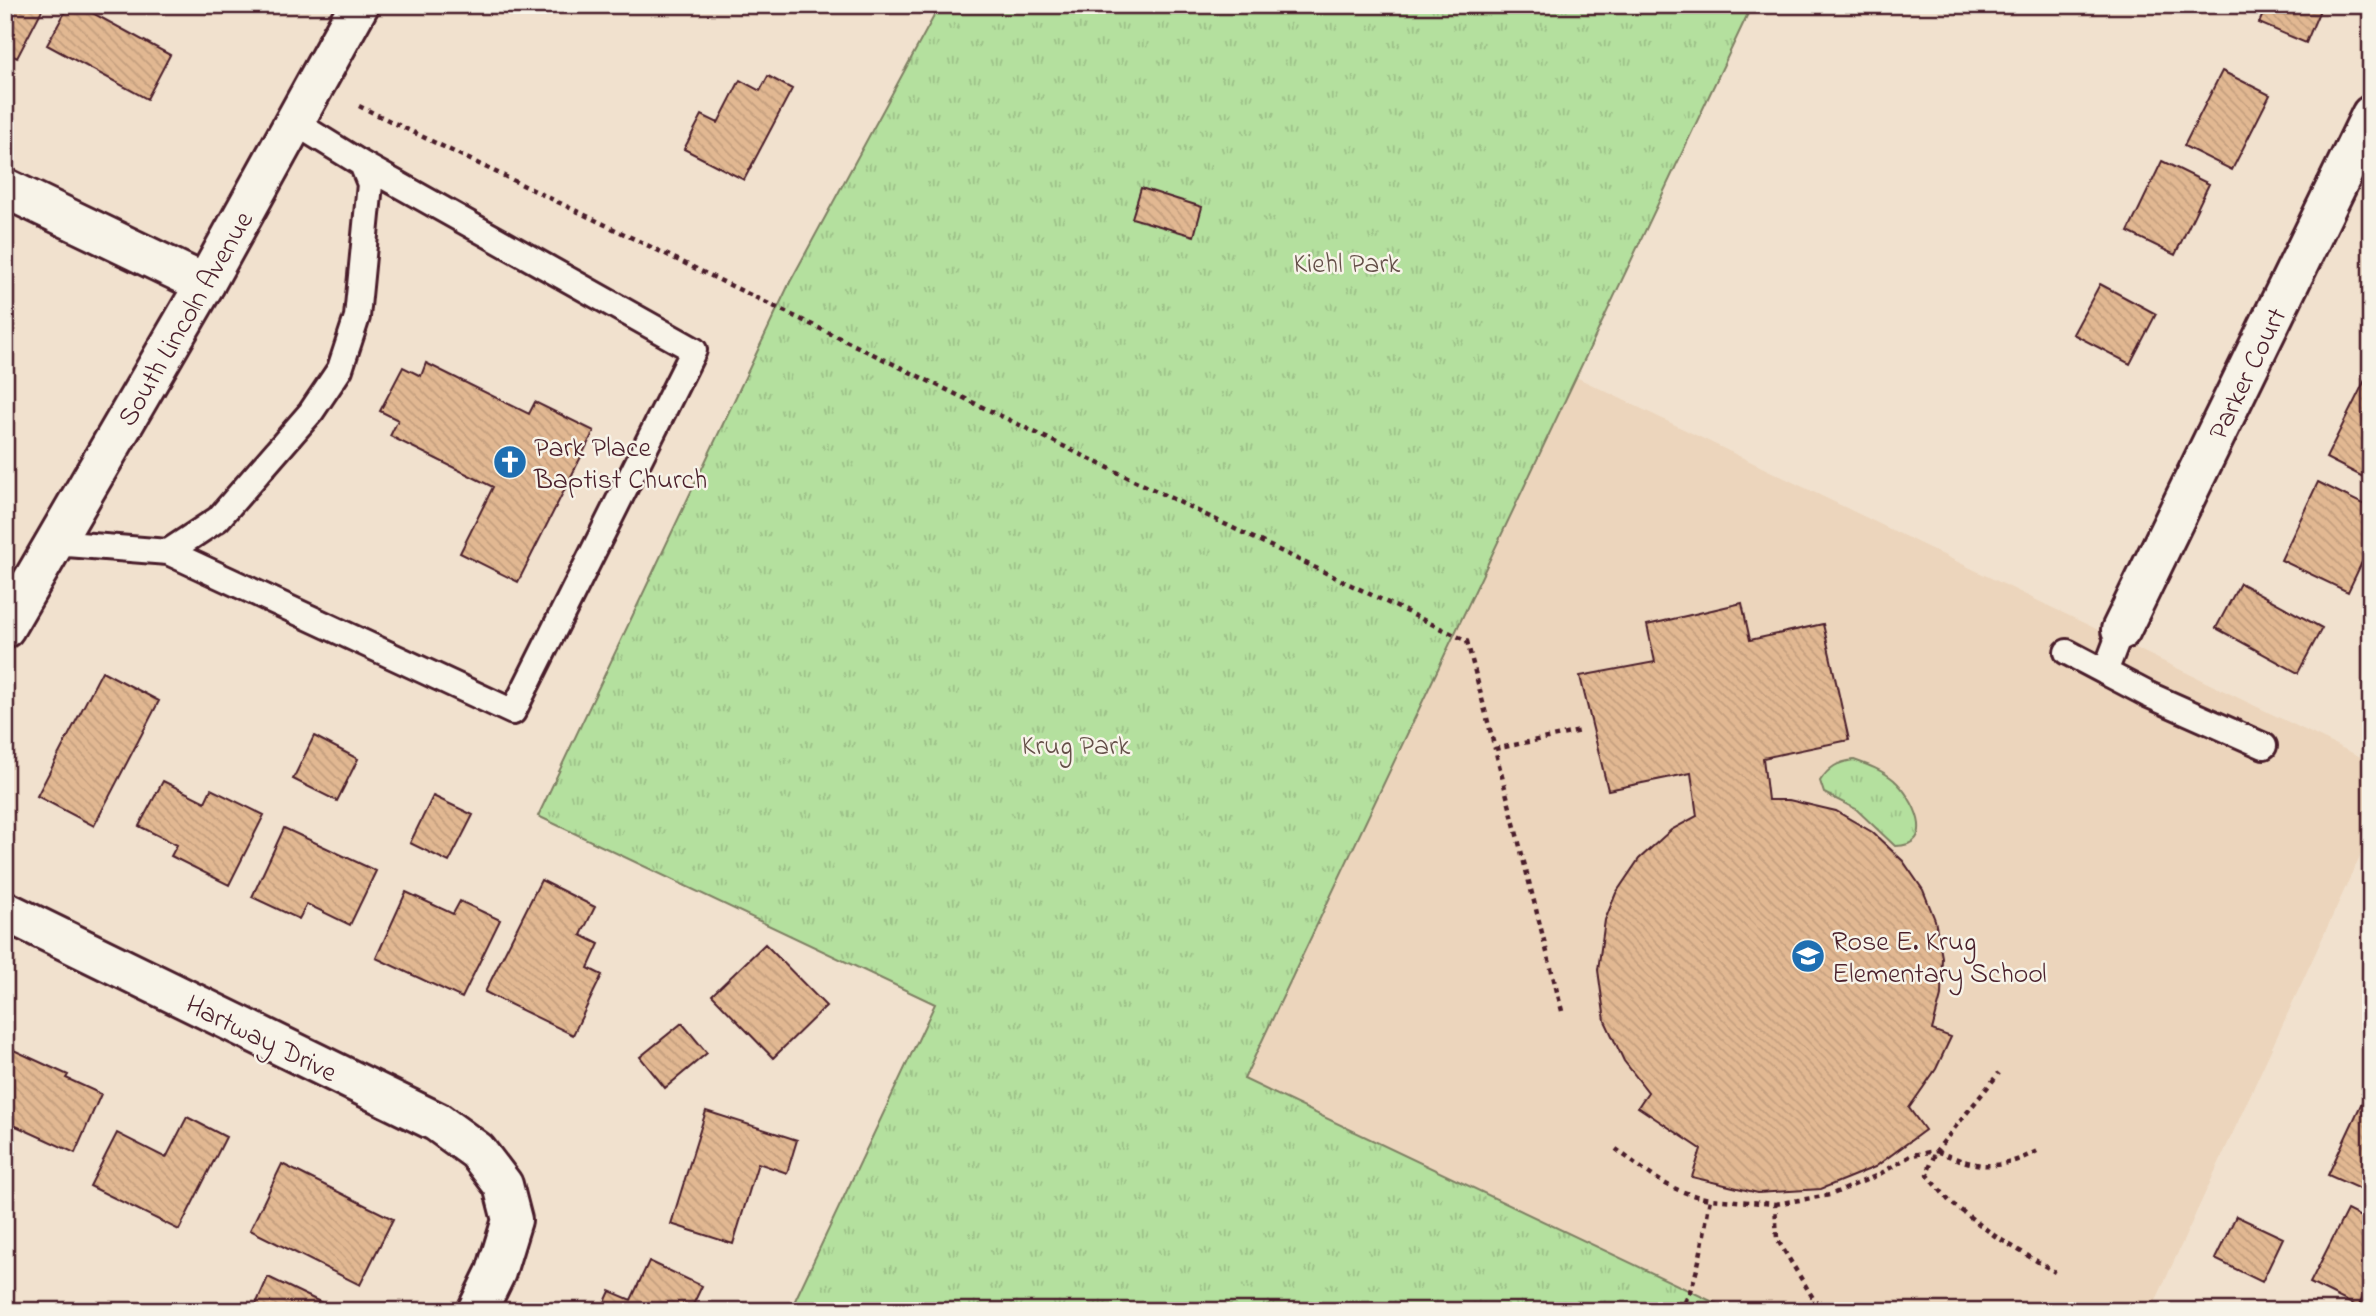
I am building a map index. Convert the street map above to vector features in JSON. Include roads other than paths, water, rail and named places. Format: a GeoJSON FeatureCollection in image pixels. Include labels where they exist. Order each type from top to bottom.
{"type":"FeatureCollection","features":[{"type":"Feature","properties":{"kind":"street","name":"South Lincoln Avenue"},"geometry":{"type":"LineString","coordinates":[[5,628],[205,284],[359,5]]}},
{"type":"Feature","properties":{"kind":"street","name":"Parker Court"},"geometry":{"type":"LineString","coordinates":[[2121,630],[2371,115]]}},
{"type":"Feature","properties":{"kind":"street"},"geometry":{"type":"LineString","coordinates":[[5,188],[205,284]]}},
{"type":"Feature","properties":{"kind":"street","name":"Hartway Drive"},"geometry":{"type":"LineString","coordinates":[[5,911],[437,1122],[477,1151],[503,1185],[512,1220],[496,1272],[477,1311]]}},
{"type":"Feature","properties":{"kind":"lane"},"geometry":{"type":"LineString","coordinates":[[54,543],[168,552],[513,712],[694,349],[362,164],[294,122]]}},
{"type":"Feature","properties":{"kind":"lane"},"geometry":{"type":"LineString","coordinates":[[168,552],[218,519],[311,412],[340,369],[359,305],[370,184],[362,164]]}},
{"type":"Feature","properties":{"kind":"lane"},"geometry":{"type":"LineString","coordinates":[[2105,672],[2121,630]]}},
{"type":"Feature","properties":{"kind":"lane"},"geometry":{"type":"LineString","coordinates":[[2067,652],[2149,695],[2264,746]]}},
{"type":"Feature","properties":{"kind":"place","name":"Park Place Baptist Church"},"geometry":{"type":"Point","coordinates":[510,462]}},
{"type":"Feature","properties":{"kind":"place","name":"Rose E. Krug Elementary School"},"geometry":{"type":"Point","coordinates":[1808,956]}},
{"type":"Feature","properties":{"kind":"park label","name":"Kiehl Park"},"geometry":{"type":"Point","coordinates":[1347,262]}},
{"type":"Feature","properties":{"kind":"park label","name":"Krug Park"},"geometry":{"type":"Point","coordinates":[1076,744]}}]}
